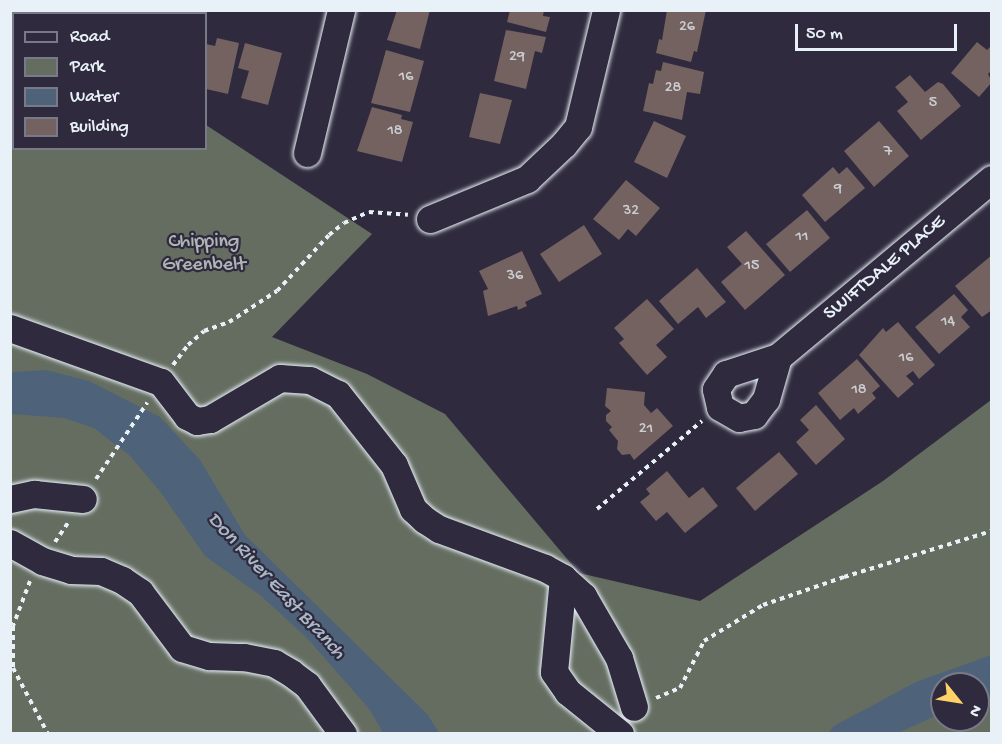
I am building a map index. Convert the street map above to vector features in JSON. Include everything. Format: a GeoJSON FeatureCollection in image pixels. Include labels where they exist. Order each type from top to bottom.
{"type":"FeatureCollection","features":[{"type":"Feature","properties":{"kind":"street"},"geometry":{"type":"LineString","coordinates":[[307,153],[341,10]]}},
{"type":"Feature","properties":{"kind":"street"},"geometry":{"type":"LineString","coordinates":[[430,219],[527,179],[564,144],[578,127],[606,10]]}},
{"type":"Feature","properties":{"kind":"street","name":"SWIFTDALE PLACE"},"geometry":{"type":"LineString","coordinates":[[720,407],[716,389],[726,374],[778,357],[992,179]]}},
{"type":"Feature","properties":{"kind":"street"},"geometry":{"type":"LineString","coordinates":[[10,328],[155,391],[197,421],[210,419],[280,378],[310,380],[338,394],[394,465],[413,508],[425,520],[439,529],[545,568],[563,578],[583,596],[619,658],[634,707]]}},
{"type":"Feature","properties":{"kind":"street"},"geometry":{"type":"LineString","coordinates":[[720,407],[739,418],[754,415],[766,399],[778,357]]}},
{"type":"Feature","properties":{"kind":"street"},"geometry":{"type":"LineString","coordinates":[[10,499],[34,494],[83,499]]}},
{"type":"Feature","properties":{"kind":"street"},"geometry":{"type":"LineString","coordinates":[[10,543],[42,561],[71,570],[101,571],[122,580],[140,592],[182,648],[209,656],[244,657],[274,663],[307,685],[343,734]]}},
{"type":"Feature","properties":{"kind":"street"},"geometry":{"type":"LineString","coordinates":[[563,578],[554,672],[568,692],[620,734]]}},
{"type":"Feature","properties":{"kind":"path"},"geometry":{"type":"LineString","coordinates":[[188,345],[204,331],[229,322],[277,291],[329,235],[344,223],[369,212],[430,219]]}},
{"type":"Feature","properties":{"kind":"path"},"geometry":{"type":"LineString","coordinates":[[115,450],[155,391]]}},
{"type":"Feature","properties":{"kind":"path"},"geometry":{"type":"LineString","coordinates":[[597,509],[720,407]]}},
{"type":"Feature","properties":{"kind":"path"},"geometry":{"type":"LineString","coordinates":[[634,707],[680,688],[704,640],[763,605],[844,576],[992,531]]}},
{"type":"Feature","properties":{"kind":"green space","name":"Chipping Greenbelt"},"geometry":{"type":"Polygon","coordinates":[[[11,76],[12,150],[207,150],[207,126],[372,234],[272,337],[367,374],[445,414],[579,573],[700,601],[883,481],[991,400],[991,733],[11,734],[11,76]]]}},
{"type":"Feature","properties":{"kind":"water","name":"Don River East Branch"},"geometry":{"type":"Polygon","coordinates":[[[46,370],[89,381],[160,417],[200,460],[245,535],[428,715],[439,733],[383,733],[370,710],[307,638],[260,595],[205,556],[159,490],[130,456],[94,428],[64,418],[11,414],[11,372],[46,370]]]}},
{"type":"Feature","properties":{"kind":"water"},"geometry":{"type":"Polygon","coordinates":[[[991,655],[991,695],[990,672],[944,672],[991,655]]]}},
{"type":"Feature","properties":{"kind":"water"},"geometry":{"type":"Polygon","coordinates":[[[930,677],[930,718],[898,733],[828,733],[834,726],[916,682],[930,677]]]}},
{"type":"Feature","properties":{"kind":"building"},"geometry":{"type":"Polygon","coordinates":[[[10,10],[44,10],[44,12],[12,12],[12,58],[10,57],[10,10]]]}},
{"type":"Feature","properties":{"kind":"building"},"geometry":{"type":"Polygon","coordinates":[[[397,10],[430,10],[420,49],[387,40],[397,10]]]}},
{"type":"Feature","properties":{"kind":"building"},"geometry":{"type":"Polygon","coordinates":[[[510,10],[544,10],[543,16],[550,17],[546,32],[507,22],[510,10]]]}},
{"type":"Feature","properties":{"kind":"building"},"geometry":{"type":"Polygon","coordinates":[[[667,10],[706,10],[697,52],[694,51],[691,62],[656,53],[659,39],[662,40],[667,10]]]}},
{"type":"Feature","properties":{"kind":"building"},"geometry":{"type":"Polygon","coordinates":[[[506,30],[546,37],[542,53],[535,51],[526,89],[494,81],[506,30]]]}},
{"type":"Feature","properties":{"kind":"building"},"geometry":{"type":"Polygon","coordinates":[[[217,38],[239,43],[228,94],[207,89],[207,44],[215,46],[217,38]]]}},
{"type":"Feature","properties":{"kind":"building"},"geometry":{"type":"Polygon","coordinates":[[[977,42],[987,50],[992,45],[992,70],[988,74],[992,82],[979,97],[951,73],[977,42]]]}},
{"type":"Feature","properties":{"kind":"building"},"geometry":{"type":"Polygon","coordinates":[[[245,43],[282,53],[268,105],[241,98],[249,71],[238,68],[245,43]]]}},
{"type":"Feature","properties":{"kind":"building"},"geometry":{"type":"Polygon","coordinates":[[[386,50],[424,61],[410,112],[371,103],[386,50]]]}},
{"type":"Feature","properties":{"kind":"building"},"geometry":{"type":"Polygon","coordinates":[[[663,62],[704,72],[700,94],[687,92],[682,120],[643,111],[649,83],[653,84],[656,70],[661,71],[663,62]]]}},
{"type":"Feature","properties":{"kind":"building"},"geometry":{"type":"Polygon","coordinates":[[[910,75],[925,92],[938,82],[943,84],[961,106],[921,140],[897,111],[908,102],[895,87],[910,75]]]}},
{"type":"Feature","properties":{"kind":"building"},"geometry":{"type":"Polygon","coordinates":[[[480,93],[512,100],[500,144],[469,137],[480,93]]]}},
{"type":"Feature","properties":{"kind":"building"},"geometry":{"type":"Polygon","coordinates":[[[372,107],[402,115],[401,119],[413,122],[402,162],[357,151],[372,107]]]}},
{"type":"Feature","properties":{"kind":"building"},"geometry":{"type":"Polygon","coordinates":[[[654,121],[686,136],[667,178],[634,162],[654,121]]]}},
{"type":"Feature","properties":{"kind":"building"},"geometry":{"type":"Polygon","coordinates":[[[879,121],[909,156],[874,187],[844,151],[879,121]]]}},
{"type":"Feature","properties":{"kind":"building"},"geometry":{"type":"Polygon","coordinates":[[[833,167],[839,174],[847,167],[865,188],[825,222],[802,195],[833,167]]]}},
{"type":"Feature","properties":{"kind":"building"},"geometry":{"type":"Polygon","coordinates":[[[626,180],[660,208],[636,236],[628,229],[619,240],[593,219],[626,180]]]}},
{"type":"Feature","properties":{"kind":"building"},"geometry":{"type":"Polygon","coordinates":[[[807,210],[830,238],[790,272],[766,244],[807,210]]]}},
{"type":"Feature","properties":{"kind":"building"},"geometry":{"type":"Polygon","coordinates":[[[584,225],[602,254],[559,282],[540,254],[584,225]]]}},
{"type":"Feature","properties":{"kind":"building"},"geometry":{"type":"Polygon","coordinates":[[[746,231],[785,275],[745,310],[721,282],[742,264],[727,247],[746,231]]]}},
{"type":"Feature","properties":{"kind":"building"},"geometry":{"type":"Polygon","coordinates":[[[522,251],[542,294],[525,302],[527,306],[518,310],[517,306],[488,316],[483,291],[488,289],[479,271],[522,251]]]}},
{"type":"Feature","properties":{"kind":"building"},"geometry":{"type":"Polygon","coordinates":[[[992,255],[992,310],[982,317],[955,286],[992,255]]]}},
{"type":"Feature","properties":{"kind":"building"},"geometry":{"type":"Polygon","coordinates":[[[697,268],[726,302],[706,318],[698,307],[678,324],[659,301],[697,268]]]}},
{"type":"Feature","properties":{"kind":"building"},"geometry":{"type":"Polygon","coordinates":[[[954,294],[968,310],[961,317],[970,327],[939,354],[915,327],[954,294]]]}},
{"type":"Feature","properties":{"kind":"building"},"geometry":{"type":"Polygon","coordinates":[[[647,299],[674,329],[656,345],[667,357],[647,375],[619,343],[624,339],[614,328],[647,299]]]}},
{"type":"Feature","properties":{"kind":"building"},"geometry":{"type":"Polygon","coordinates":[[[898,322],[935,365],[919,379],[913,371],[906,376],[914,384],[898,398],[859,355],[883,328],[886,332],[898,322]]]}},
{"type":"Feature","properties":{"kind":"building"},"geometry":{"type":"Polygon","coordinates":[[[857,359],[880,386],[872,393],[876,398],[858,414],[854,408],[840,420],[818,393],[857,359]]]}},
{"type":"Feature","properties":{"kind":"building"},"geometry":{"type":"Polygon","coordinates":[[[607,388],[645,392],[644,405],[651,413],[657,408],[673,426],[634,460],[630,454],[622,455],[617,449],[618,441],[609,430],[612,427],[606,421],[606,415],[611,411],[605,406],[607,388]]]}},
{"type":"Feature","properties":{"kind":"building"},"geometry":{"type":"Polygon","coordinates":[[[816,405],[845,439],[816,465],[796,442],[809,430],[800,420],[816,405]]]}},
{"type":"Feature","properties":{"kind":"building"},"geometry":{"type":"Polygon","coordinates":[[[779,452],[798,474],[755,511],[736,488],[779,452]]]}},
{"type":"Feature","properties":{"kind":"building"},"geometry":{"type":"Polygon","coordinates":[[[667,471],[689,498],[703,487],[718,506],[685,533],[667,512],[656,521],[640,502],[650,494],[646,489],[667,471]]]}}]}
